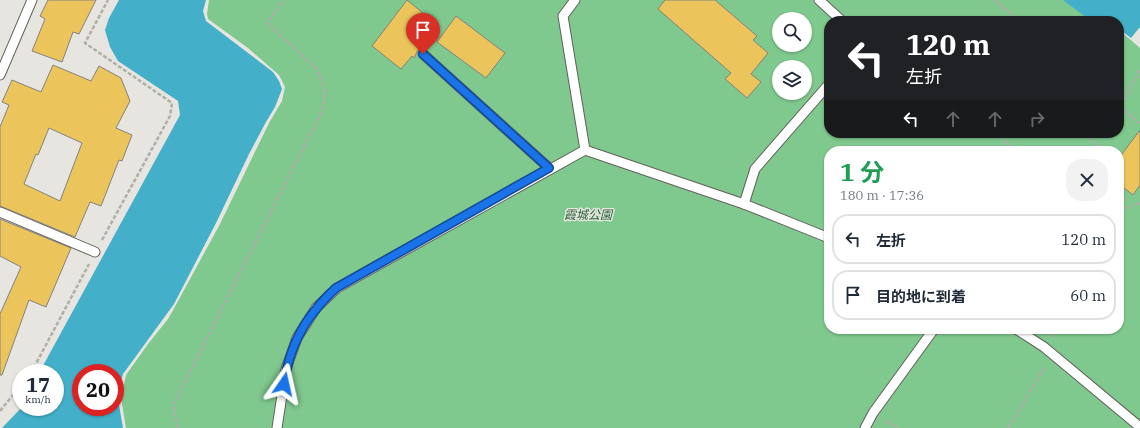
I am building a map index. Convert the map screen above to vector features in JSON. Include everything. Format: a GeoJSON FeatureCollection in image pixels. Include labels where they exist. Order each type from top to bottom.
{"type":"FeatureCollection","features":[{"type":"Feature","properties":{"kind":"lane"},"geometry":{"type":"LineString","coordinates":[[0,75],[32,0]]}},
{"type":"Feature","properties":{"kind":"lane"},"geometry":{"type":"LineString","coordinates":[[576,0],[563,16],[585,150]]}},
{"type":"Feature","properties":{"kind":"lane"},"geometry":{"type":"LineString","coordinates":[[819,0],[837,16]]}},
{"type":"Feature","properties":{"kind":"lane"},"geometry":{"type":"LineString","coordinates":[[423,54],[549,168]]}},
{"type":"Feature","properties":{"kind":"lane"},"geometry":{"type":"LineString","coordinates":[[744,204],[755,169],[824,90]]}},
{"type":"Feature","properties":{"kind":"lane"},"geometry":{"type":"LineString","coordinates":[[277,428],[286,369],[297,338],[316,308],[336,288],[549,168],[585,150],[744,204],[824,236]]}},
{"type":"Feature","properties":{"kind":"lane"},"geometry":{"type":"LineString","coordinates":[[0,212],[95,252]]}},
{"type":"Feature","properties":{"kind":"lane"},"geometry":{"type":"LineString","coordinates":[[864,428],[873,413],[930,334]]}},
{"type":"Feature","properties":{"kind":"lane"},"geometry":{"type":"LineString","coordinates":[[1024,334],[1044,346],[1140,427]]}},
{"type":"Feature","properties":{"kind":"path"},"geometry":{"type":"LineString","coordinates":[[36,364],[95,252],[170,116],[172,103],[85,43],[108,0]]}},
{"type":"Feature","properties":{"kind":"path"},"geometry":{"type":"LineString","coordinates":[[178,428],[173,405],[322,111],[325,91],[317,69],[267,23],[284,0]]}},
{"type":"Feature","properties":{"kind":"path"},"geometry":{"type":"LineString","coordinates":[[994,0],[1013,16]]}},
{"type":"Feature","properties":{"kind":"path"},"geometry":{"type":"LineString","coordinates":[[1124,98],[1140,70]]}},
{"type":"Feature","properties":{"kind":"path"},"geometry":{"type":"LineString","coordinates":[[1124,111],[1140,123]]}},
{"type":"Feature","properties":{"kind":"path"},"geometry":{"type":"LineString","coordinates":[[1001,138],[1011,146]]}},
{"type":"Feature","properties":{"kind":"path"},"geometry":{"type":"LineString","coordinates":[[1088,138],[1099,146]]}},
{"type":"Feature","properties":{"kind":"path"},"geometry":{"type":"LineString","coordinates":[[1124,208],[1140,203]]}},
{"type":"Feature","properties":{"kind":"path"},"geometry":{"type":"LineString","coordinates":[[1008,428],[1053,354]]}},
{"type":"Feature","properties":{"kind":"path"},"geometry":{"type":"LineString","coordinates":[[0,411],[12,396]]}},
{"type":"Feature","properties":{"kind":"green space","name":"霞城公園"},"geometry":{"type":"Polygon","coordinates":[[[209,0],[1085,0],[1103,16],[824,16],[824,138],[1124,138],[1124,34],[1140,48],[1140,428],[126,428],[124,416],[124,384],[126,375],[168,319],[220,224],[269,123],[282,101],[285,87],[279,75],[248,48],[208,19],[207,14],[209,0]]]}},
{"type":"Feature","properties":{"kind":"water"},"geometry":{"type":"Polygon","coordinates":[[[119,0],[206,0],[203,11],[206,21],[273,72],[282,89],[275,107],[249,154],[216,223],[174,304],[124,373],[124,364],[72,364],[72,416],[121,416],[123,428],[2,428],[13,416],[64,416],[64,364],[44,364],[180,115],[178,101],[118,61],[110,47],[105,30],[109,18],[119,0]]]}},
{"type":"Feature","properties":{"kind":"water"},"geometry":{"type":"Polygon","coordinates":[[[1063,0],[1140,0],[1140,27],[1131,38],[1124,33],[1124,16],[1084,16],[1063,0]]]}},
{"type":"Feature","properties":{"kind":"building"},"geometry":{"type":"Polygon","coordinates":[[[48,0],[96,0],[79,34],[73,32],[62,62],[32,51],[45,19],[40,16],[48,0]]]}},
{"type":"Feature","properties":{"kind":"building"},"geometry":{"type":"Polygon","coordinates":[[[407,0],[439,26],[418,50],[414,58],[412,56],[401,69],[372,46],[407,0]]]}},
{"type":"Feature","properties":{"kind":"building"},"geometry":{"type":"Polygon","coordinates":[[[665,0],[715,0],[757,36],[753,40],[768,53],[751,74],[761,82],[747,98],[725,79],[731,73],[658,9],[665,0]]]}},
{"type":"Feature","properties":{"kind":"building"},"geometry":{"type":"Polygon","coordinates":[[[456,16],[505,53],[486,78],[437,42],[456,16]]]}},
{"type":"Feature","properties":{"kind":"building"},"geometry":{"type":"Polygon","coordinates":[[[53,65],[91,81],[99,66],[121,78],[130,101],[116,128],[132,135],[122,161],[119,160],[101,206],[90,202],[75,237],[0,206],[0,127],[9,105],[2,102],[12,80],[41,92],[53,65]],[[49,128],[38,155],[36,154],[24,184],[60,201],[82,143],[49,128]]]}},
{"type":"Feature","properties":{"kind":"building"},"geometry":{"type":"Polygon","coordinates":[[[1140,130],[1140,185],[1133,195],[1124,188],[1124,151],[1140,130]]]}},
{"type":"Feature","properties":{"kind":"building"},"geometry":{"type":"Polygon","coordinates":[[[0,219],[71,248],[46,307],[29,300],[2,375],[0,375],[0,314],[21,267],[0,256],[0,219]]]}},
{"type":"Feature","properties":{"kind":"route"},"geometry":{"type":"LineString","coordinates":[[284,384],[286,369],[297,338],[316,308],[336,288],[549,168],[423,54]]}}]}
